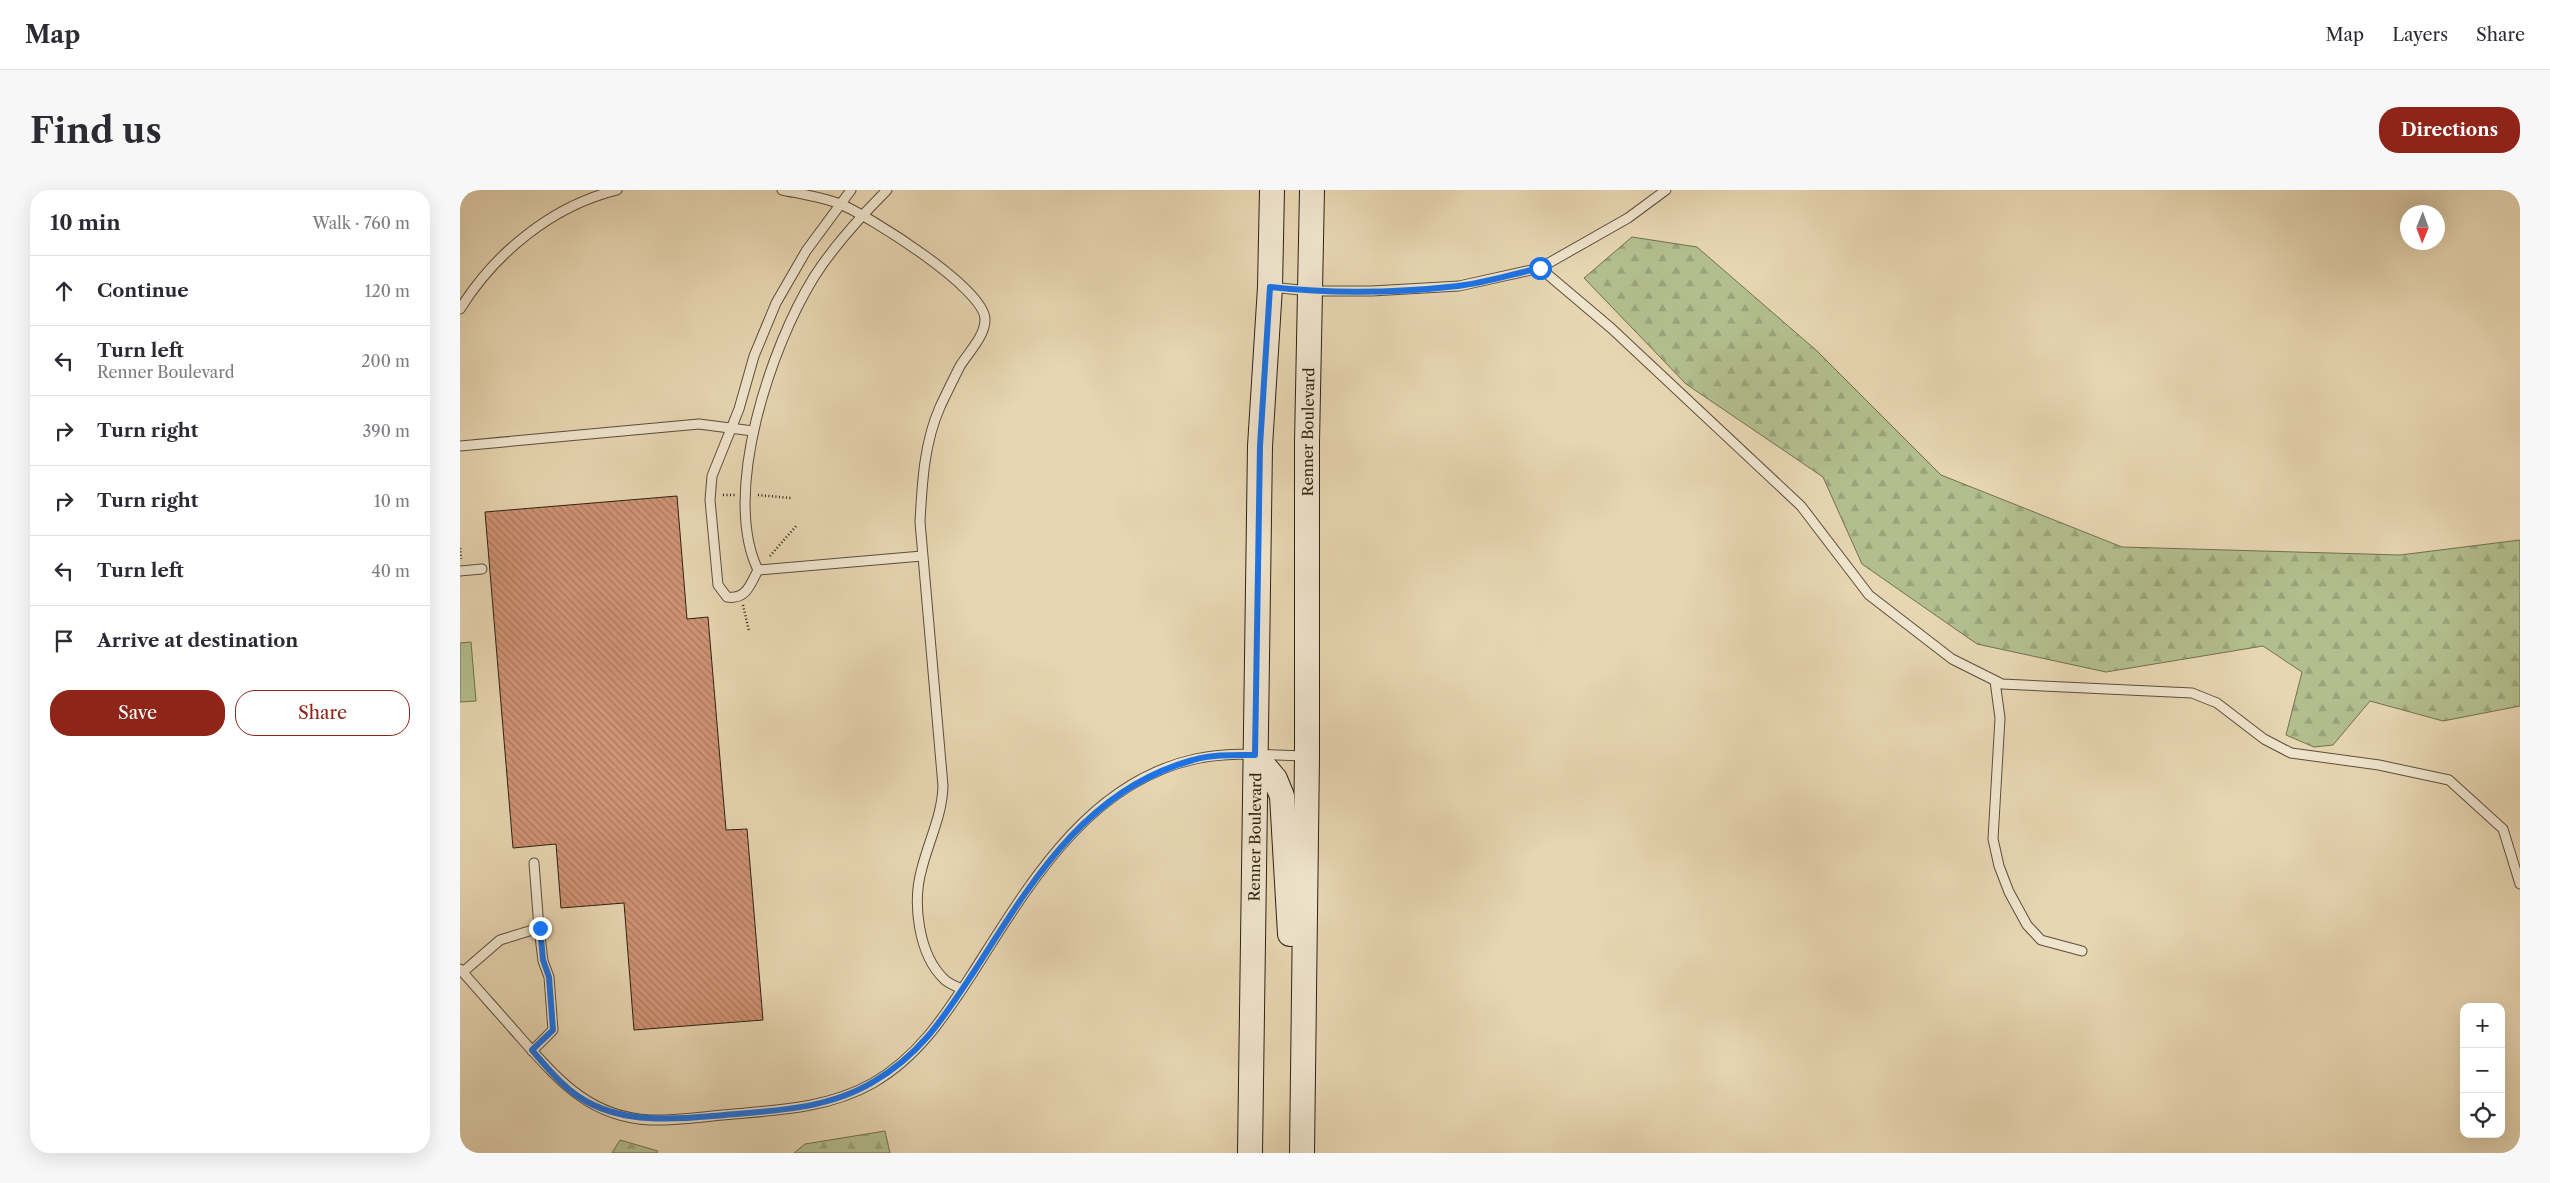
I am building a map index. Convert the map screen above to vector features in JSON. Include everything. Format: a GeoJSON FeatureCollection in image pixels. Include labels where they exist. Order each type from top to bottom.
{"type":"FeatureCollection","features":[{"type":"Feature","properties":{"kind":"main road","name":"Renner Boulevard"},"geometry":{"type":"LineString","coordinates":[[1250,1153],[1260,446],[1270,287],[1272,190]]}},
{"type":"Feature","properties":{"kind":"main road","name":"Renner Boulevard"},"geometry":{"type":"LineString","coordinates":[[1302,1153],[1312,190]]}},
{"type":"Feature","properties":{"kind":"main road"},"geometry":{"type":"LineString","coordinates":[[1255,755],[1275,778],[1282,796],[1291,967],[1303,1070]]}},
{"type":"Feature","properties":{"kind":"lane"},"geometry":{"type":"LineString","coordinates":[[460,309],[472,290],[493,266],[530,232],[566,210],[601,194],[617,190]]}},
{"type":"Feature","properties":{"kind":"lane"},"geometry":{"type":"LineString","coordinates":[[782,190],[839,204],[863,215],[953,277],[976,298],[985,318],[984,328],[960,366],[939,410],[927,449],[922,483],[920,522],[943,786],[938,824],[922,869],[918,889],[919,919],[926,950],[936,969],[946,982],[962,989]]}},
{"type":"Feature","properties":{"kind":"lane"},"geometry":{"type":"LineString","coordinates":[[758,570],[745,594],[736,599],[726,597],[718,585],[710,500],[712,476],[732,427],[754,356],[776,303],[806,251],[851,190]]}},
{"type":"Feature","properties":{"kind":"lane"},"geometry":{"type":"LineString","coordinates":[[758,570],[749,552],[745,501],[747,463],[753,431],[791,321],[814,278],[845,234],[887,190]]}},
{"type":"Feature","properties":{"kind":"lane"},"geometry":{"type":"LineString","coordinates":[[1270,287],[1310,291],[1372,292],[1459,286],[1540,268],[1628,218],[1666,190]]}},
{"type":"Feature","properties":{"kind":"lane"},"geometry":{"type":"LineString","coordinates":[[1540,268],[1611,328],[1801,506],[1869,595],[1952,660],[2002,684],[2192,692],[2217,703],[2264,739],[2291,754],[2379,765],[2449,780],[2503,829],[2520,884]]}},
{"type":"Feature","properties":{"kind":"lane"},"geometry":{"type":"LineString","coordinates":[[460,446],[699,424],[753,431]]}},
{"type":"Feature","properties":{"kind":"lane"},"geometry":{"type":"LineString","coordinates":[[758,570],[922,556]]}},
{"type":"Feature","properties":{"kind":"lane"},"geometry":{"type":"LineString","coordinates":[[460,571],[482,569]]}},
{"type":"Feature","properties":{"kind":"lane"},"geometry":{"type":"LineString","coordinates":[[1994,681],[2000,718],[1993,839],[1999,866],[2009,892],[2027,925],[2041,940],[2082,951]]}},
{"type":"Feature","properties":{"kind":"lane"},"geometry":{"type":"LineString","coordinates":[[540,928],[500,940],[461,971],[564,1085],[587,1102],[619,1114],[648,1120],[681,1119],[800,1108],[837,1099],[872,1083],[906,1060],[932,1034],[1034,877],[1069,835],[1113,798],[1155,772],[1194,759],[1226,755],[1307,756]]}},
{"type":"Feature","properties":{"kind":"lane"},"geometry":{"type":"LineString","coordinates":[[532,1050],[553,1030],[549,977],[543,960],[534,863]]}},
{"type":"Feature","properties":{"kind":"path"},"geometry":{"type":"LineString","coordinates":[[758,570],[797,525]]}},
{"type":"Feature","properties":{"kind":"path"},"geometry":{"type":"LineString","coordinates":[[741,596],[749,631]]}},
{"type":"Feature","properties":{"kind":"green space"},"geometry":{"type":"Polygon","coordinates":[[[1632,237],[1697,247],[1817,351],[1941,475],[2122,547],[2400,555],[2520,540],[2520,706],[2443,721],[2370,701],[2333,745],[2314,747],[2286,735],[2302,672],[2263,646],[2106,672],[1977,644],[1862,564],[1823,477],[1686,384],[1584,278],[1632,237]]]}},
{"type":"Feature","properties":{"kind":"green space"},"geometry":{"type":"Polygon","coordinates":[[[471,642],[476,701],[460,702],[460,643],[471,642]]]}},
{"type":"Feature","properties":{"kind":"green space"},"geometry":{"type":"Polygon","coordinates":[[[885,1131],[890,1153],[794,1153],[805,1144],[885,1131]]]}},
{"type":"Feature","properties":{"kind":"green space"},"geometry":{"type":"Polygon","coordinates":[[[620,1140],[658,1151],[657,1153],[612,1153],[620,1140]]]}},
{"type":"Feature","properties":{"kind":"building"},"geometry":{"type":"Polygon","coordinates":[[[677,496],[687,619],[708,617],[726,830],[747,829],[763,1020],[634,1030],[624,903],[561,908],[556,844],[513,848],[485,512],[677,496]]]}},
{"type":"Feature","properties":{"kind":"route"},"geometry":{"type":"LineString","coordinates":[[540,928],[543,960],[549,977],[553,1030],[532,1050],[564,1085],[587,1102],[619,1114],[648,1120],[681,1119],[800,1108],[837,1099],[872,1083],[906,1060],[932,1034],[949,1012],[1034,877],[1069,835],[1113,798],[1155,772],[1194,759],[1226,755],[1255,755],[1260,446],[1270,287],[1310,291],[1372,292],[1459,286],[1540,268]]}}]}
